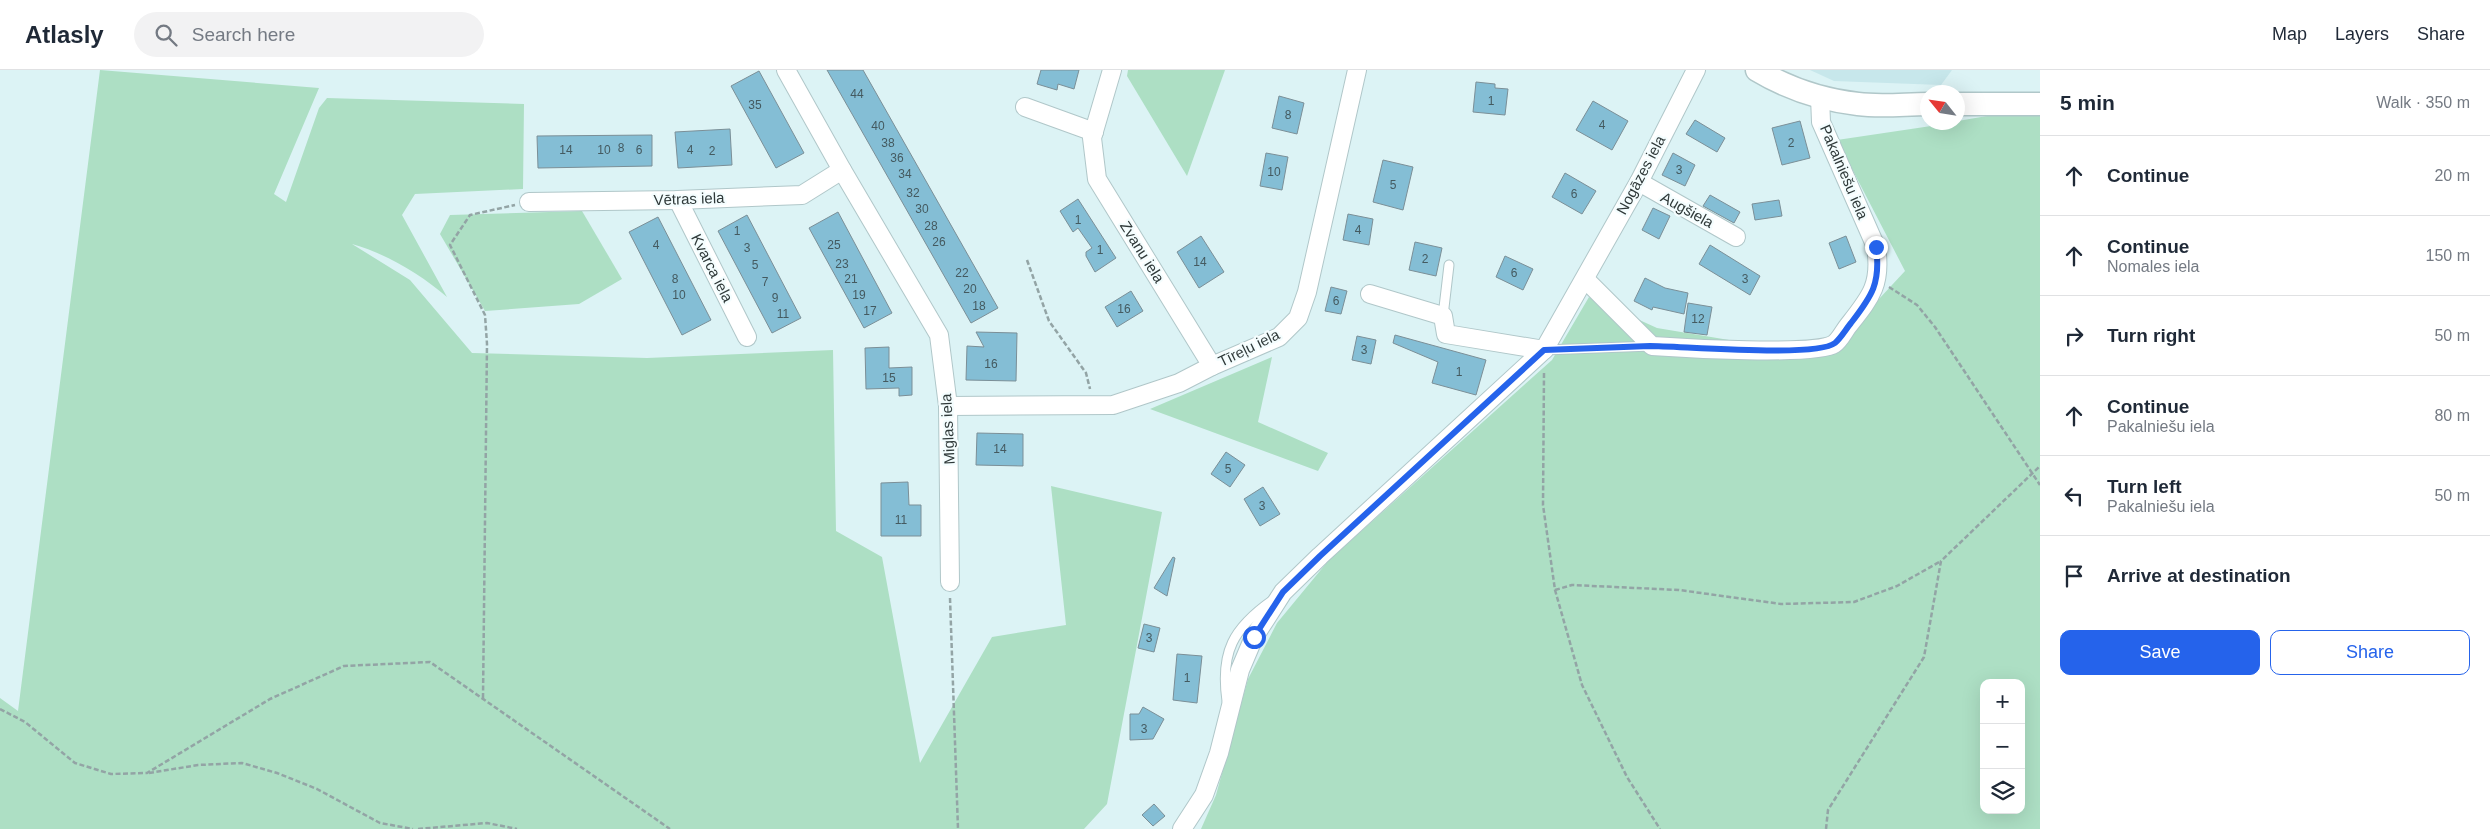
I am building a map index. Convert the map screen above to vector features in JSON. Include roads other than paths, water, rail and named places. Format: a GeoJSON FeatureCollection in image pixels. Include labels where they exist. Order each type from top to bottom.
{"type":"FeatureCollection","features":[{"type":"Feature","properties":{"kind":"street","name":"Miglas iela"},"geometry":{"type":"LineString","coordinates":[[786,70],[842,170],[939,335],[948,406],[950,582]]}},
{"type":"Feature","properties":{"kind":"street","name":"Zvanu iela"},"geometry":{"type":"LineString","coordinates":[[1112,70],[1092,138],[1097,179],[1212,366]]}},
{"type":"Feature","properties":{"kind":"street","name":"Tīreļu iela"},"geometry":{"type":"LineString","coordinates":[[948,406],[1113,404],[1179,383],[1212,366],[1279,337],[1298,318],[1307,292],[1357,70]]}},
{"type":"Feature","properties":{"kind":"street","name":"Nogāzes iela"},"geometry":{"type":"LineString","coordinates":[[1182,829],[1204,795],[1214,768],[1240,670],[1254,637],[1283,592],[1544,350],[1639,182],[1696,70]]}},
{"type":"Feature","properties":{"kind":"street"},"geometry":{"type":"LineString","coordinates":[[1757,70],[1788,85],[1820,97],[1859,105],[1920,104]]}},
{"type":"Feature","properties":{"kind":"street","name":"Pakalniešu iela"},"geometry":{"type":"LineString","coordinates":[[1652,346],[1707,350],[1816,349],[1834,344],[1871,297],[1877,280],[1878,263],[1876,247],[1821,122],[1820,97]]}},
{"type":"Feature","properties":{"kind":"street"},"geometry":{"type":"LineString","coordinates":[[1965,104],[2040,104]]}},
{"type":"Feature","properties":{"kind":"street"},"geometry":{"type":"LineString","coordinates":[[1025,107],[1094,132]]}},
{"type":"Feature","properties":{"kind":"street","name":"Vētras iela"},"geometry":{"type":"LineString","coordinates":[[528,202],[678,200],[802,195],[842,170]]}},
{"type":"Feature","properties":{"kind":"street","name":"Augšiela"},"geometry":{"type":"LineString","coordinates":[[1639,182],[1736,237]]}},
{"type":"Feature","properties":{"kind":"street","name":"Kvarca iela"},"geometry":{"type":"LineString","coordinates":[[678,200],[747,337]]}},
{"type":"Feature","properties":{"kind":"street"},"geometry":{"type":"LineString","coordinates":[[1585,279],[1652,346]]}},
{"type":"Feature","properties":{"kind":"street"},"geometry":{"type":"LineString","coordinates":[[1370,294],[1443,316],[1446,334],[1544,350]]}},
{"type":"Feature","properties":{"kind":"lane"},"geometry":{"type":"LineString","coordinates":[[1443,316],[1450,265]]}},
{"type":"Feature","properties":{"kind":"lane"},"geometry":{"type":"LineString","coordinates":[[1544,350],[1652,346]]}}]}
